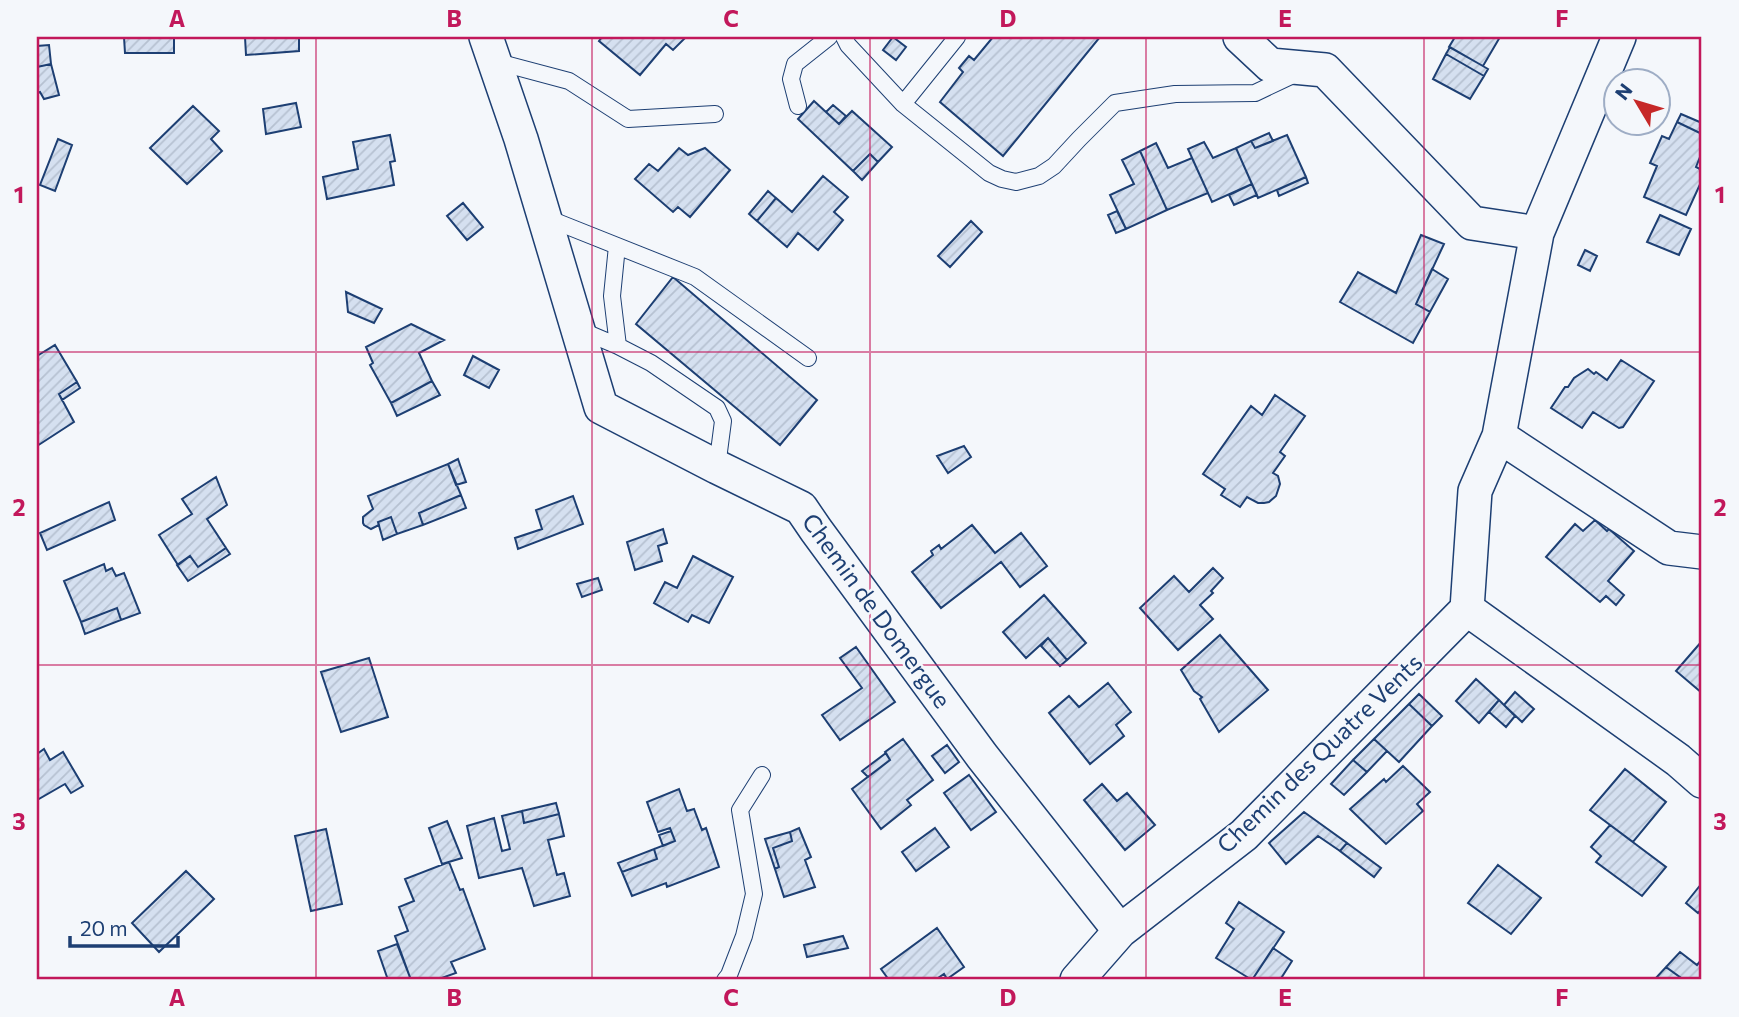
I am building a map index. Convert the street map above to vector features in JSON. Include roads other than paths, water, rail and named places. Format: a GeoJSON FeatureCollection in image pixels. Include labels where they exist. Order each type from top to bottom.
{"type":"FeatureCollection","features":[{"type":"Feature","properties":{"kind":"street"},"geometry":{"type":"LineString","coordinates":[[1241,37],[1270,65],[1325,70],[1472,223],[1537,233]]}},
{"type":"Feature","properties":{"kind":"street"},"geometry":{"type":"LineString","coordinates":[[1619,37],[1537,233],[1499,436],[1475,491],[1467,609],[1678,760],[1702,781]]}},
{"type":"Feature","properties":{"kind":"street","name":"Chemin de Domergue"},"geometry":{"type":"LineString","coordinates":[[490,49],[521,139],[601,407],[802,508],[982,756],[1120,931]]}},
{"type":"Feature","properties":{"kind":"street"},"geometry":{"type":"LineString","coordinates":[[1499,436],[1669,548],[1702,552]]}},
{"type":"Feature","properties":{"kind":"street","name":"Chemin des Quatre Vents"},"geometry":{"type":"LineString","coordinates":[[1077,980],[1120,931],[1244,835],[1467,609]]}},
{"type":"Feature","properties":{"kind":"lane"},"geometry":{"type":"LineString","coordinates":[[798,106],[791,79],[795,64],[829,37]]}},
{"type":"Feature","properties":{"kind":"lane"},"geometry":{"type":"LineString","coordinates":[[845,37],[848,45],[903,104],[989,173],[1016,181],[1039,176],[1054,166],[1115,103],[1175,93],[1255,93],[1307,68]]}},
{"type":"Feature","properties":{"kind":"lane"},"geometry":{"type":"LineString","coordinates":[[903,104],[957,37]]}},
{"type":"Feature","properties":{"kind":"lane"},"geometry":{"type":"LineString","coordinates":[[490,49],[569,81],[628,119],[715,114]]}},
{"type":"Feature","properties":{"kind":"lane"},"geometry":{"type":"LineString","coordinates":[[544,217],[695,277],[808,358]]}},
{"type":"Feature","properties":{"kind":"lane"},"geometry":{"type":"LineString","coordinates":[[617,246],[612,296],[618,346]]}},
{"type":"Feature","properties":{"kind":"lane"},"geometry":{"type":"LineString","coordinates":[[578,329],[652,363],[717,408],[723,421],[717,467]]}},
{"type":"Feature","properties":{"kind":"lane"},"geometry":{"type":"LineString","coordinates":[[725,980],[744,936],[754,894],[740,810],[762,775]]}}]}
